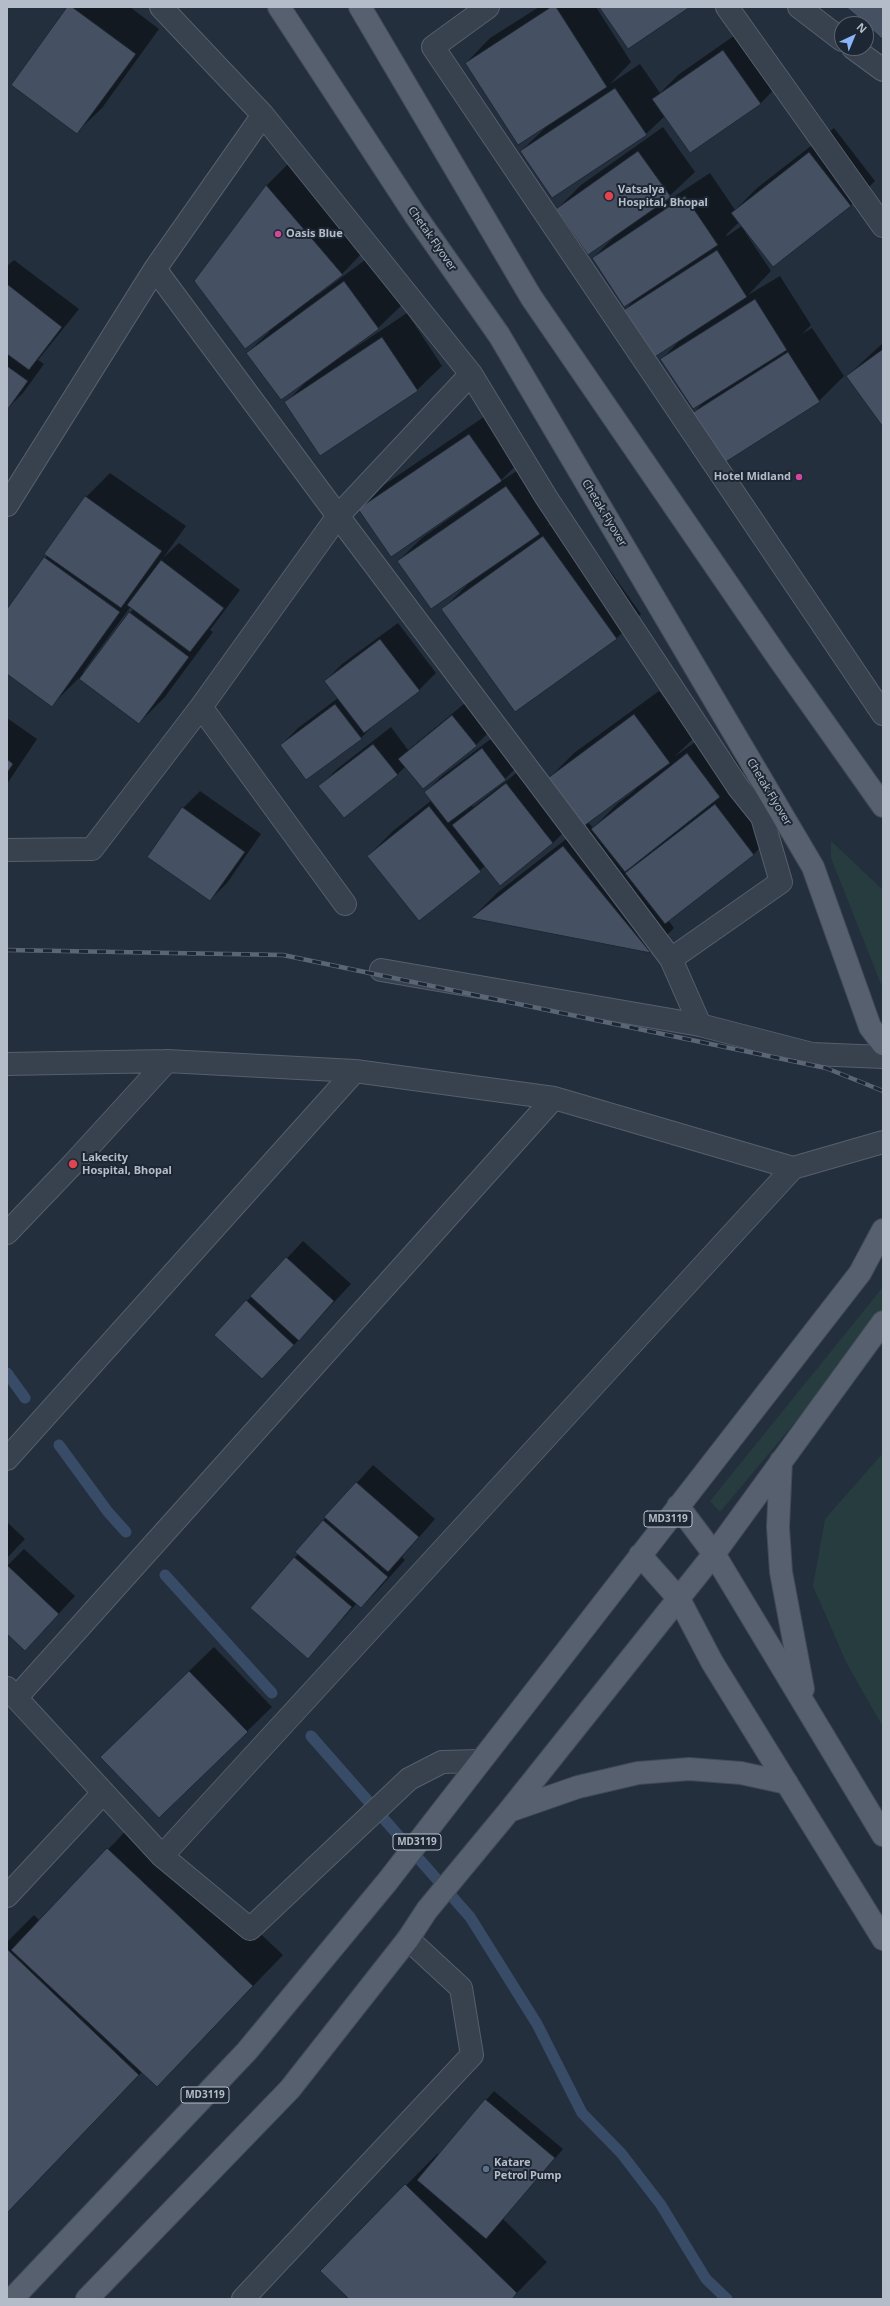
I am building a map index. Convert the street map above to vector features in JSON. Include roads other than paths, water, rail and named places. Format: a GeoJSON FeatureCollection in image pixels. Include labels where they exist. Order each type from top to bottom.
{"type":"FeatureCollection","features":[{"type":"Feature","properties":{"kind":"main road","name":"Chetak Flyover"},"geometry":{"type":"LineString","coordinates":[[279,7],[415,215],[500,335],[813,868],[870,1028],[883,1044]]}},
{"type":"Feature","properties":{"kind":"main road"},"geometry":{"type":"LineString","coordinates":[[360,7],[531,297],[779,659],[883,806]]}},
{"type":"Feature","properties":{"kind":"main road","name":"MD3119"},"geometry":{"type":"LineString","coordinates":[[12,2299],[247,2051],[387,1882],[860,1272],[883,1230]]}},
{"type":"Feature","properties":{"kind":"main road"},"geometry":{"type":"LineString","coordinates":[[87,2299],[290,2090],[408,1939],[427,1910],[509,1811],[714,1554],[883,1322]]}},
{"type":"Feature","properties":{"kind":"main road"},"geometry":{"type":"LineString","coordinates":[[781,1461],[778,1527],[781,1572],[798,1666],[808,1710]]}},
{"type":"Feature","properties":{"kind":"main road"},"geometry":{"type":"LineString","coordinates":[[678,1506],[714,1554],[883,1836]]}},
{"type":"Feature","properties":{"kind":"main road"},"geometry":{"type":"LineString","coordinates":[[640,1555],[679,1599],[712,1662],[883,1938]]}},
{"type":"Feature","properties":{"kind":"main road"},"geometry":{"type":"LineString","coordinates":[[509,1811],[578,1787],[638,1773],[689,1769],[741,1773],[787,1783]]}},
{"type":"Feature","properties":{"kind":"street"},"geometry":{"type":"LineString","coordinates":[[161,7],[263,115],[470,374],[550,503],[738,787],[762,817],[782,882],[671,959]]}},
{"type":"Feature","properties":{"kind":"street"},"geometry":{"type":"LineString","coordinates":[[488,7],[433,47],[883,714]]}},
{"type":"Feature","properties":{"kind":"street"},"geometry":{"type":"LineString","coordinates":[[727,7],[883,226]]}},
{"type":"Feature","properties":{"kind":"street"},"geometry":{"type":"LineString","coordinates":[[798,7],[834,34]]}},
{"type":"Feature","properties":{"kind":"street"},"geometry":{"type":"LineString","coordinates":[[864,56],[883,70]]}},
{"type":"Feature","properties":{"kind":"street"},"geometry":{"type":"LineString","coordinates":[[10,492],[155,269],[263,115]]}},
{"type":"Feature","properties":{"kind":"street"},"geometry":{"type":"LineString","coordinates":[[155,269],[338,516],[671,959],[700,1025]]}},
{"type":"Feature","properties":{"kind":"street"},"geometry":{"type":"LineString","coordinates":[[7,850],[92,850],[201,707],[338,516],[470,374]]}},
{"type":"Feature","properties":{"kind":"street"},"geometry":{"type":"LineString","coordinates":[[201,707],[344,904]]}},
{"type":"Feature","properties":{"kind":"street"},"geometry":{"type":"LineString","coordinates":[[381,970],[700,1025],[812,1054],[883,1057]]}},
{"type":"Feature","properties":{"kind":"street"},"geometry":{"type":"LineString","coordinates":[[7,1064],[167,1061],[355,1072],[554,1098],[793,1168]]}},
{"type":"Feature","properties":{"kind":"street"},"geometry":{"type":"LineString","coordinates":[[7,1233],[73,1164],[167,1061]]}},
{"type":"Feature","properties":{"kind":"street"},"geometry":{"type":"LineString","coordinates":[[10,1451],[355,1072]]}},
{"type":"Feature","properties":{"kind":"street"},"geometry":{"type":"LineString","coordinates":[[480,1761],[442,1762],[409,1779],[250,1928],[162,1856],[12,1693],[554,1098]]}},
{"type":"Feature","properties":{"kind":"street"},"geometry":{"type":"LineString","coordinates":[[162,1856],[793,1168],[883,1142]]}},
{"type":"Feature","properties":{"kind":"street"},"geometry":{"type":"LineString","coordinates":[[7,1896],[103,1793]]}},
{"type":"Feature","properties":{"kind":"street"},"geometry":{"type":"LineString","coordinates":[[243,2299],[472,2055],[461,1988],[408,1939]]}},
{"type":"Feature","properties":{"kind":"waterway"},"geometry":{"type":"LineString","coordinates":[[7,1373],[25,1398]]}},
{"type":"Feature","properties":{"kind":"waterway"},"geometry":{"type":"LineString","coordinates":[[59,1445],[108,1512],[126,1532]]}},
{"type":"Feature","properties":{"kind":"waterway"},"geometry":{"type":"LineString","coordinates":[[165,1575],[272,1693]]}},
{"type":"Feature","properties":{"kind":"waterway"},"geometry":{"type":"LineString","coordinates":[[311,1736],[470,1917],[537,2024],[582,2113],[621,2153],[661,2205],[706,2279],[727,2299]]}},
{"type":"Feature","properties":{"kind":"railway"},"geometry":{"type":"LineString","coordinates":[[7,950],[283,955],[826,1068],[883,1091]]}},
{"type":"Feature","properties":{"kind":"place","name":"Vatsalya Hospital, Bhopal"},"geometry":{"type":"Point","coordinates":[609,196]}},
{"type":"Feature","properties":{"kind":"place","name":"Oasis Blue"},"geometry":{"type":"Point","coordinates":[278,234]}},
{"type":"Feature","properties":{"kind":"place","name":"Hotel Midland"},"geometry":{"type":"Point","coordinates":[799,477]}},
{"type":"Feature","properties":{"kind":"place","name":"Lakecity Hospital, Bhopal"},"geometry":{"type":"Point","coordinates":[73,1164]}},
{"type":"Feature","properties":{"kind":"place","name":"Katare Petrol Pump"},"geometry":{"type":"Point","coordinates":[486,2169]}}]}
